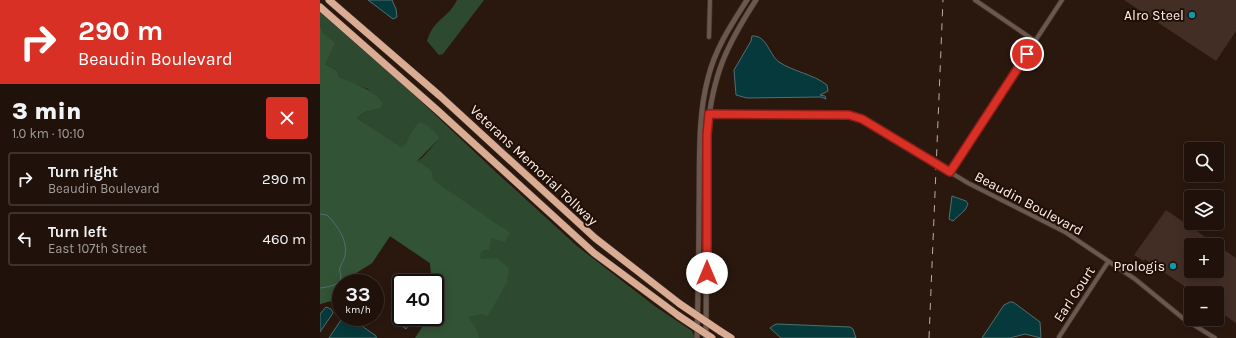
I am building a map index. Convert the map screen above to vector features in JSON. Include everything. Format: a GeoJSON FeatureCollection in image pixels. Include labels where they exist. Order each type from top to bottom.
{"type":"FeatureCollection","features":[{"type":"Feature","properties":{"kind":"highway","name":"Veterans Memorial Tollway"},"geometry":{"type":"LineString","coordinates":[[328,0],[440,96],[596,238],[680,304],[731,338]]}},
{"type":"Feature","properties":{"kind":"highway","name":"Veterans Memorial Tollway"},"geometry":{"type":"LineString","coordinates":[[320,7],[438,110],[594,253],[679,316],[712,338]]}},
{"type":"Feature","properties":{"kind":"street"},"geometry":{"type":"LineString","coordinates":[[709,37],[710,0]]}},
{"type":"Feature","properties":{"kind":"street"},"geometry":{"type":"LineString","coordinates":[[697,338],[702,113],[708,78],[718,49],[747,0]]}},
{"type":"Feature","properties":{"kind":"street"},"geometry":{"type":"LineString","coordinates":[[706,338],[707,135],[709,114],[715,82],[722,59],[732,38],[756,0]]}},
{"type":"Feature","properties":{"kind":"street"},"geometry":{"type":"LineString","coordinates":[[975,0],[1035,41]]}},
{"type":"Feature","properties":{"kind":"street"},"geometry":{"type":"LineString","coordinates":[[950,172],[1062,0]]}},
{"type":"Feature","properties":{"kind":"street","name":"Beaudin Boulevard"},"geometry":{"type":"LineString","coordinates":[[702,113],[849,115],[866,121],[968,183],[1065,232],[1135,279],[1184,319],[1215,338]]}},
{"type":"Feature","properties":{"kind":"street","name":"Earl Court"},"geometry":{"type":"LineString","coordinates":[[1059,338],[1108,262]]}},
{"type":"Feature","properties":{"kind":"green space"},"geometry":{"type":"Polygon","coordinates":[[[457,0],[484,0],[443,54],[439,55],[427,41],[433,28],[450,11],[457,0]]]}},
{"type":"Feature","properties":{"kind":"green space"},"geometry":{"type":"Polygon","coordinates":[[[320,11],[391,73],[577,246],[656,307],[692,331],[695,338],[415,338],[423,326],[444,326],[444,274],[431,274],[430,263],[390,236],[372,263],[355,274],[340,274],[417,161],[422,158],[440,138],[412,134],[402,149],[357,118],[365,112],[380,108],[368,89],[350,83],[339,77],[338,71],[325,64],[324,34],[320,24],[320,11]]]}},
{"type":"Feature","properties":{"kind":"green space"},"geometry":{"type":"Polygon","coordinates":[[[320,24],[324,34],[335,43],[325,64],[338,71],[339,77],[363,87],[379,98],[383,103],[381,108],[365,112],[357,118],[402,148],[420,122],[428,126],[440,138],[417,161],[431,170],[433,180],[510,233],[505,242],[491,238],[489,250],[483,250],[480,254],[481,259],[497,258],[509,268],[507,282],[488,316],[482,314],[468,317],[477,331],[479,338],[415,338],[423,326],[444,326],[444,274],[431,274],[430,263],[390,236],[372,263],[355,274],[332,274],[332,301],[320,304],[320,24]]]}},
{"type":"Feature","properties":{"kind":"green space"},"geometry":{"type":"Polygon","coordinates":[[[332,286],[332,301],[320,304],[332,286]]]}},
{"type":"Feature","properties":{"kind":"water"},"geometry":{"type":"Polygon","coordinates":[[[368,0],[392,0],[396,9],[397,17],[393,19],[368,0]]]}},
{"type":"Feature","properties":{"kind":"water"},"geometry":{"type":"Polygon","coordinates":[[[752,36],[761,39],[779,62],[816,78],[827,85],[828,91],[820,95],[825,96],[826,99],[821,97],[747,98],[736,95],[734,70],[751,41],[752,36]]]}},
{"type":"Feature","properties":{"kind":"water"},"geometry":{"type":"Polygon","coordinates":[[[952,196],[966,201],[968,204],[965,210],[953,221],[949,219],[952,196]]]}},
{"type":"Feature","properties":{"kind":"water"},"geometry":{"type":"Polygon","coordinates":[[[1013,302],[1040,322],[1041,338],[1025,334],[1010,338],[982,338],[1004,305],[1013,302]]]}},
{"type":"Feature","properties":{"kind":"water"},"geometry":{"type":"Polygon","coordinates":[[[326,307],[332,311],[332,314],[320,332],[320,314],[326,307]]]}},
{"type":"Feature","properties":{"kind":"water"},"geometry":{"type":"Polygon","coordinates":[[[777,324],[850,327],[853,329],[856,338],[781,338],[770,328],[777,324]]]}},
{"type":"Feature","properties":{"kind":"water"},"geometry":{"type":"Polygon","coordinates":[[[337,326],[362,326],[377,338],[329,338],[337,326]]]}},
{"type":"Feature","properties":{"kind":"building","name":"Alro Steel"},"geometry":{"type":"Polygon","coordinates":[[[1124,0],[1236,0],[1236,31],[1216,61],[1124,0]]]}},
{"type":"Feature","properties":{"kind":"building","name":"Prologis"},"geometry":{"type":"Polygon","coordinates":[[[1166,210],[1184,222],[1184,230],[1195,230],[1207,238],[1184,238],[1184,278],[1224,278],[1224,250],[1236,258],[1236,323],[1224,315],[1224,286],[1184,286],[1145,259],[1144,261],[1134,255],[1166,210]]]}},
{"type":"Feature","properties":{"kind":"waterway"},"geometry":{"type":"LineString","coordinates":[[320,214],[327,215],[334,223],[341,233],[345,244],[345,256],[340,266],[340,280],[333,286],[320,288]]}},
{"type":"Feature","properties":{"kind":"railway"},"geometry":{"type":"LineString","coordinates":[[929,338],[943,0]]}},
{"type":"Feature","properties":{"kind":"place","name":"Alro Steel"},"geometry":{"type":"Point","coordinates":[1192,15]}},
{"type":"Feature","properties":{"kind":"place","name":"Prologis"},"geometry":{"type":"Point","coordinates":[1173,266]}},
{"type":"Feature","properties":{"kind":"route"},"geometry":{"type":"LineString","coordinates":[[707,273],[707,135],[709,114],[849,115],[862,119],[950,172],[1027,54]]}}]}
